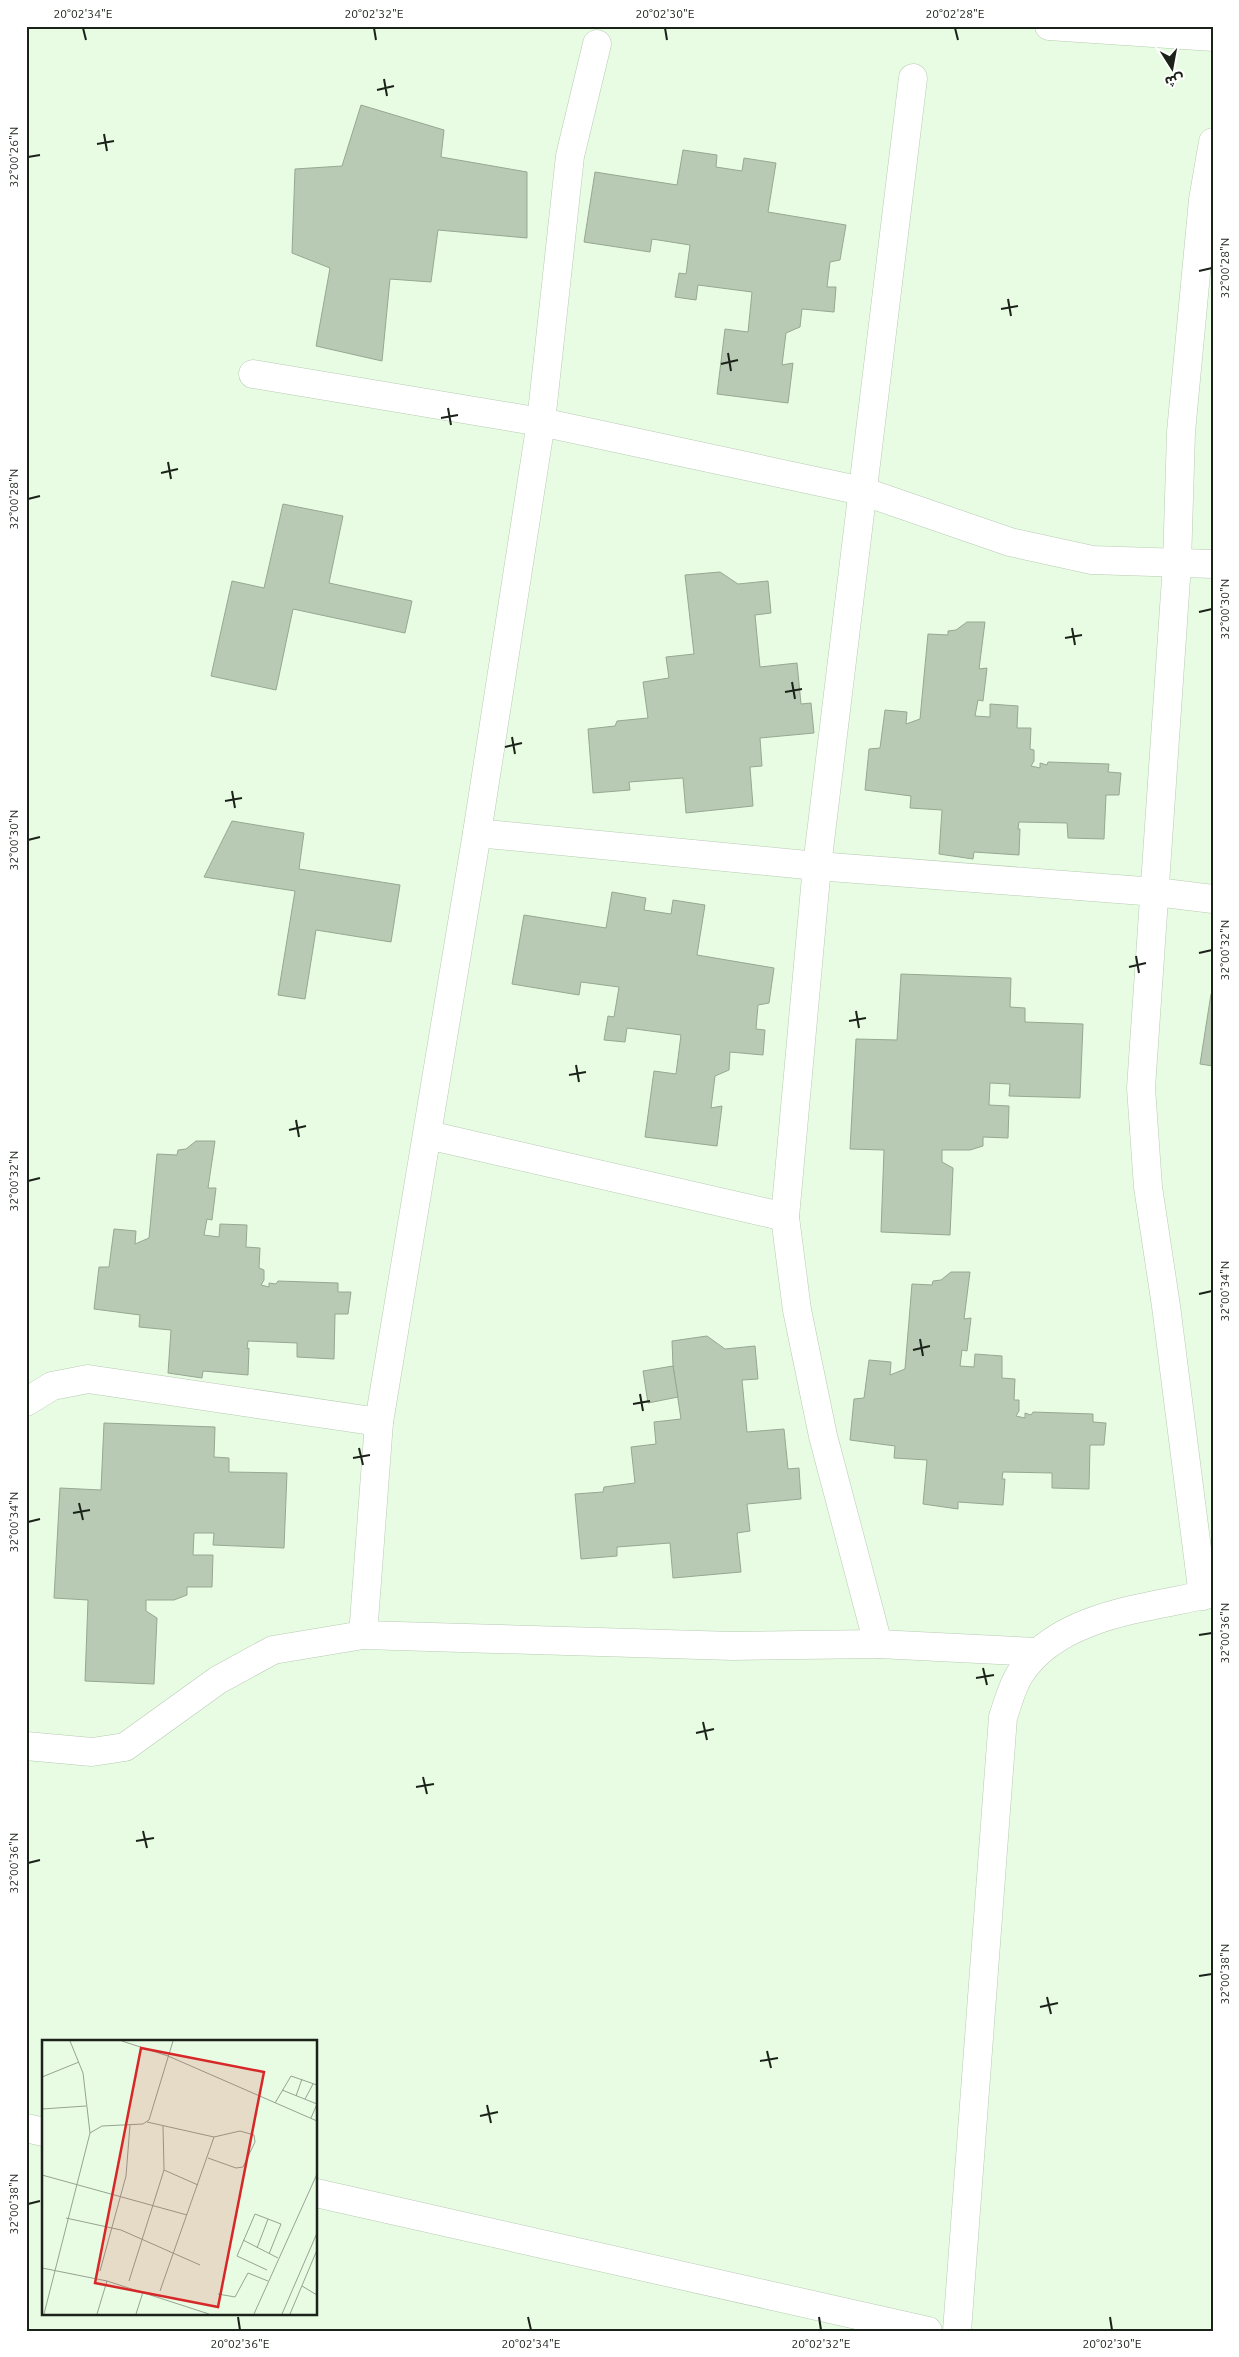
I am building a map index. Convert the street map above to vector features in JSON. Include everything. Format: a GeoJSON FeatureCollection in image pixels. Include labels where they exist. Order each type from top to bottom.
{"type":"FeatureCollection","features":[{"type":"Feature","properties":{"kind":"street"},"geometry":{"type":"LineString","coordinates":[[1049,26],[1213,37]]}},
{"type":"Feature","properties":{"kind":"street"},"geometry":{"type":"LineString","coordinates":[[363,1635],[379,1422],[477,833],[541,422],[570,156],[597,44]]}},
{"type":"Feature","properties":{"kind":"street"},"geometry":{"type":"LineString","coordinates":[[878,1644],[823,1436],[797,1310],[785,1217],[817,866],[913,78]]}},
{"type":"Feature","properties":{"kind":"street"},"geometry":{"type":"LineString","coordinates":[[957,2331],[1003,1717],[1019,1675],[1036,1652],[1052,1640],[1076,1627],[1113,1616],[1208,1594],[1148,1188],[1141,1088],[1156,892],[1177,564],[1181,432],[1203,200],[1213,142]]}},
{"type":"Feature","properties":{"kind":"street"},"geometry":{"type":"LineString","coordinates":[[253,374],[541,422],[862,491],[1010,542],[1092,560],[1213,564]]}},
{"type":"Feature","properties":{"kind":"street"},"geometry":{"type":"LineString","coordinates":[[477,833],[817,866],[1156,892],[1213,899]]}},
{"type":"Feature","properties":{"kind":"street"},"geometry":{"type":"LineString","coordinates":[[428,1135],[785,1217]]}},
{"type":"Feature","properties":{"kind":"street"},"geometry":{"type":"LineString","coordinates":[[26,1402],[52,1386],[88,1379],[379,1422]]}},
{"type":"Feature","properties":{"kind":"street"},"geometry":{"type":"LineString","coordinates":[[26,1746],[92,1752],[124,1747],[218,1680],[273,1650],[363,1635],[732,1646],[878,1644],[1036,1652]]}},
{"type":"Feature","properties":{"kind":"street"},"geometry":{"type":"LineString","coordinates":[[26,2128],[42,2132]]}},
{"type":"Feature","properties":{"kind":"street"},"geometry":{"type":"LineString","coordinates":[[318,2193],[928,2331]]}},
{"type":"Feature","properties":{"kind":"building"},"geometry":{"type":"Polygon","coordinates":[[[361,105],[444,130],[441,157],[527,172],[527,238],[438,230],[431,282],[390,279],[382,361],[316,346],[330,268],[292,253],[295,169],[342,166],[361,105]]]}},
{"type":"Feature","properties":{"kind":"building"},"geometry":{"type":"Polygon","coordinates":[[[683,150],[717,155],[716,167],[742,171],[744,158],[776,163],[768,212],[846,225],[840,260],[830,262],[827,287],[836,287],[834,312],[802,309],[800,327],[786,333],[782,365],[793,363],[788,403],[717,394],[725,329],[748,332],[752,292],[698,285],[696,300],[675,297],[679,273],[686,274],[690,245],[652,239],[650,252],[584,242],[595,172],[677,185],[683,150]]]}},
{"type":"Feature","properties":{"kind":"building"},"geometry":{"type":"Polygon","coordinates":[[[283,504],[343,516],[329,583],[412,601],[405,633],[293,609],[276,690],[211,676],[232,581],[264,588],[283,504]]]}},
{"type":"Feature","properties":{"kind":"building"},"geometry":{"type":"Polygon","coordinates":[[[720,572],[738,584],[768,581],[771,613],[755,615],[760,667],[797,663],[801,704],[811,703],[814,733],[760,738],[762,766],[750,767],[753,806],[686,813],[683,778],[629,782],[630,790],[593,793],[588,729],[615,726],[617,721],[648,718],[643,682],[669,678],[666,657],[694,654],[685,575],[720,572]]]}},
{"type":"Feature","properties":{"kind":"building"},"geometry":{"type":"Polygon","coordinates":[[[967,622],[985,622],[979,669],[987,668],[983,701],[978,700],[975,716],[990,717],[990,704],[1018,706],[1017,728],[1031,728],[1030,749],[1034,750],[1034,761],[1031,766],[1040,768],[1040,763],[1047,765],[1048,762],[1109,764],[1108,772],[1121,773],[1119,795],[1106,795],[1104,839],[1068,838],[1067,823],[1019,822],[1019,855],[974,852],[973,859],[939,854],[942,810],[910,808],[911,796],[865,790],[869,749],[880,748],[885,710],[907,712],[906,724],[920,719],[928,634],[948,635],[948,631],[956,630],[967,622]]]}},
{"type":"Feature","properties":{"kind":"building"},"geometry":{"type":"Polygon","coordinates":[[[232,821],[304,833],[299,869],[400,885],[391,942],[316,930],[305,999],[278,995],[295,891],[204,877],[232,821]]]}},
{"type":"Feature","properties":{"kind":"building"},"geometry":{"type":"Polygon","coordinates":[[[612,892],[646,898],[644,910],[671,914],[673,900],[705,905],[697,955],[774,968],[769,1003],[758,1005],[756,1029],[765,1030],[763,1055],[730,1052],[729,1070],[715,1076],[711,1108],[722,1106],[717,1146],[645,1137],[654,1071],[676,1074],[681,1035],[627,1028],[625,1042],[604,1040],[608,1016],[614,1017],[619,987],[581,982],[579,995],[512,984],[524,915],[606,928],[612,892]]]}},
{"type":"Feature","properties":{"kind":"building"},"geometry":{"type":"Polygon","coordinates":[[[901,974],[1011,978],[1010,1007],[1025,1008],[1025,1022],[1083,1024],[1080,1098],[1009,1096],[1010,1084],[990,1083],[989,1105],[1009,1106],[1008,1138],[983,1137],[983,1146],[970,1150],[942,1150],[942,1162],[953,1168],[950,1235],[881,1232],[884,1150],[850,1149],[856,1039],[897,1040],[901,974]]]}},
{"type":"Feature","properties":{"kind":"building"},"geometry":{"type":"Polygon","coordinates":[[[1211,994],[1213,995],[1213,1066],[1200,1064],[1211,994]]]}},
{"type":"Feature","properties":{"kind":"building"},"geometry":{"type":"Polygon","coordinates":[[[196,1141],[215,1141],[208,1188],[216,1188],[212,1220],[207,1219],[204,1235],[219,1237],[220,1224],[247,1225],[246,1247],[260,1248],[259,1268],[264,1270],[264,1280],[261,1285],[269,1287],[269,1283],[276,1284],[278,1281],[338,1283],[338,1292],[351,1292],[348,1314],[335,1314],[334,1359],[297,1357],[297,1343],[248,1341],[248,1375],[203,1371],[202,1378],[168,1373],[171,1330],[139,1327],[140,1315],[94,1309],[99,1267],[109,1267],[114,1229],[136,1231],[135,1244],[149,1238],[157,1154],[177,1155],[178,1150],[186,1149],[196,1141]]]}},
{"type":"Feature","properties":{"kind":"building"},"geometry":{"type":"Polygon","coordinates":[[[951,1272],[970,1272],[964,1319],[971,1318],[967,1351],[962,1350],[960,1366],[974,1367],[975,1354],[1002,1356],[1002,1378],[1015,1379],[1014,1400],[1019,1400],[1019,1411],[1016,1416],[1025,1418],[1025,1413],[1031,1415],[1033,1412],[1093,1414],[1093,1422],[1106,1423],[1104,1445],[1090,1445],[1089,1489],[1052,1488],[1052,1473],[1003,1472],[1002,1479],[1005,1479],[1003,1505],[958,1502],[958,1509],[923,1504],[927,1460],[894,1458],[895,1446],[850,1440],[854,1399],[864,1398],[869,1360],[891,1362],[890,1375],[905,1369],[912,1284],[932,1285],[933,1281],[941,1280],[951,1272]]]}},
{"type":"Feature","properties":{"kind":"building"},"geometry":{"type":"Polygon","coordinates":[[[707,1336],[725,1349],[755,1346],[758,1379],[742,1380],[747,1432],[784,1429],[788,1469],[799,1468],[801,1499],[747,1504],[750,1531],[737,1533],[741,1572],[673,1578],[670,1543],[617,1547],[617,1556],[581,1559],[575,1494],[603,1492],[604,1487],[635,1483],[631,1447],[656,1444],[654,1422],[681,1419],[673,1366],[672,1341],[707,1336]]]}},
{"type":"Feature","properties":{"kind":"building"},"geometry":{"type":"Polygon","coordinates":[[[673,1366],[678,1397],[648,1403],[643,1371],[673,1366]]]}},
{"type":"Feature","properties":{"kind":"building"},"geometry":{"type":"Polygon","coordinates":[[[104,1423],[215,1427],[214,1457],[229,1458],[229,1472],[287,1473],[284,1548],[213,1545],[214,1533],[194,1533],[193,1555],[213,1555],[212,1587],[187,1587],[187,1595],[174,1600],[146,1600],[146,1611],[157,1618],[154,1684],[85,1681],[88,1600],[54,1598],[60,1488],[101,1490],[104,1423]]]}}]}
